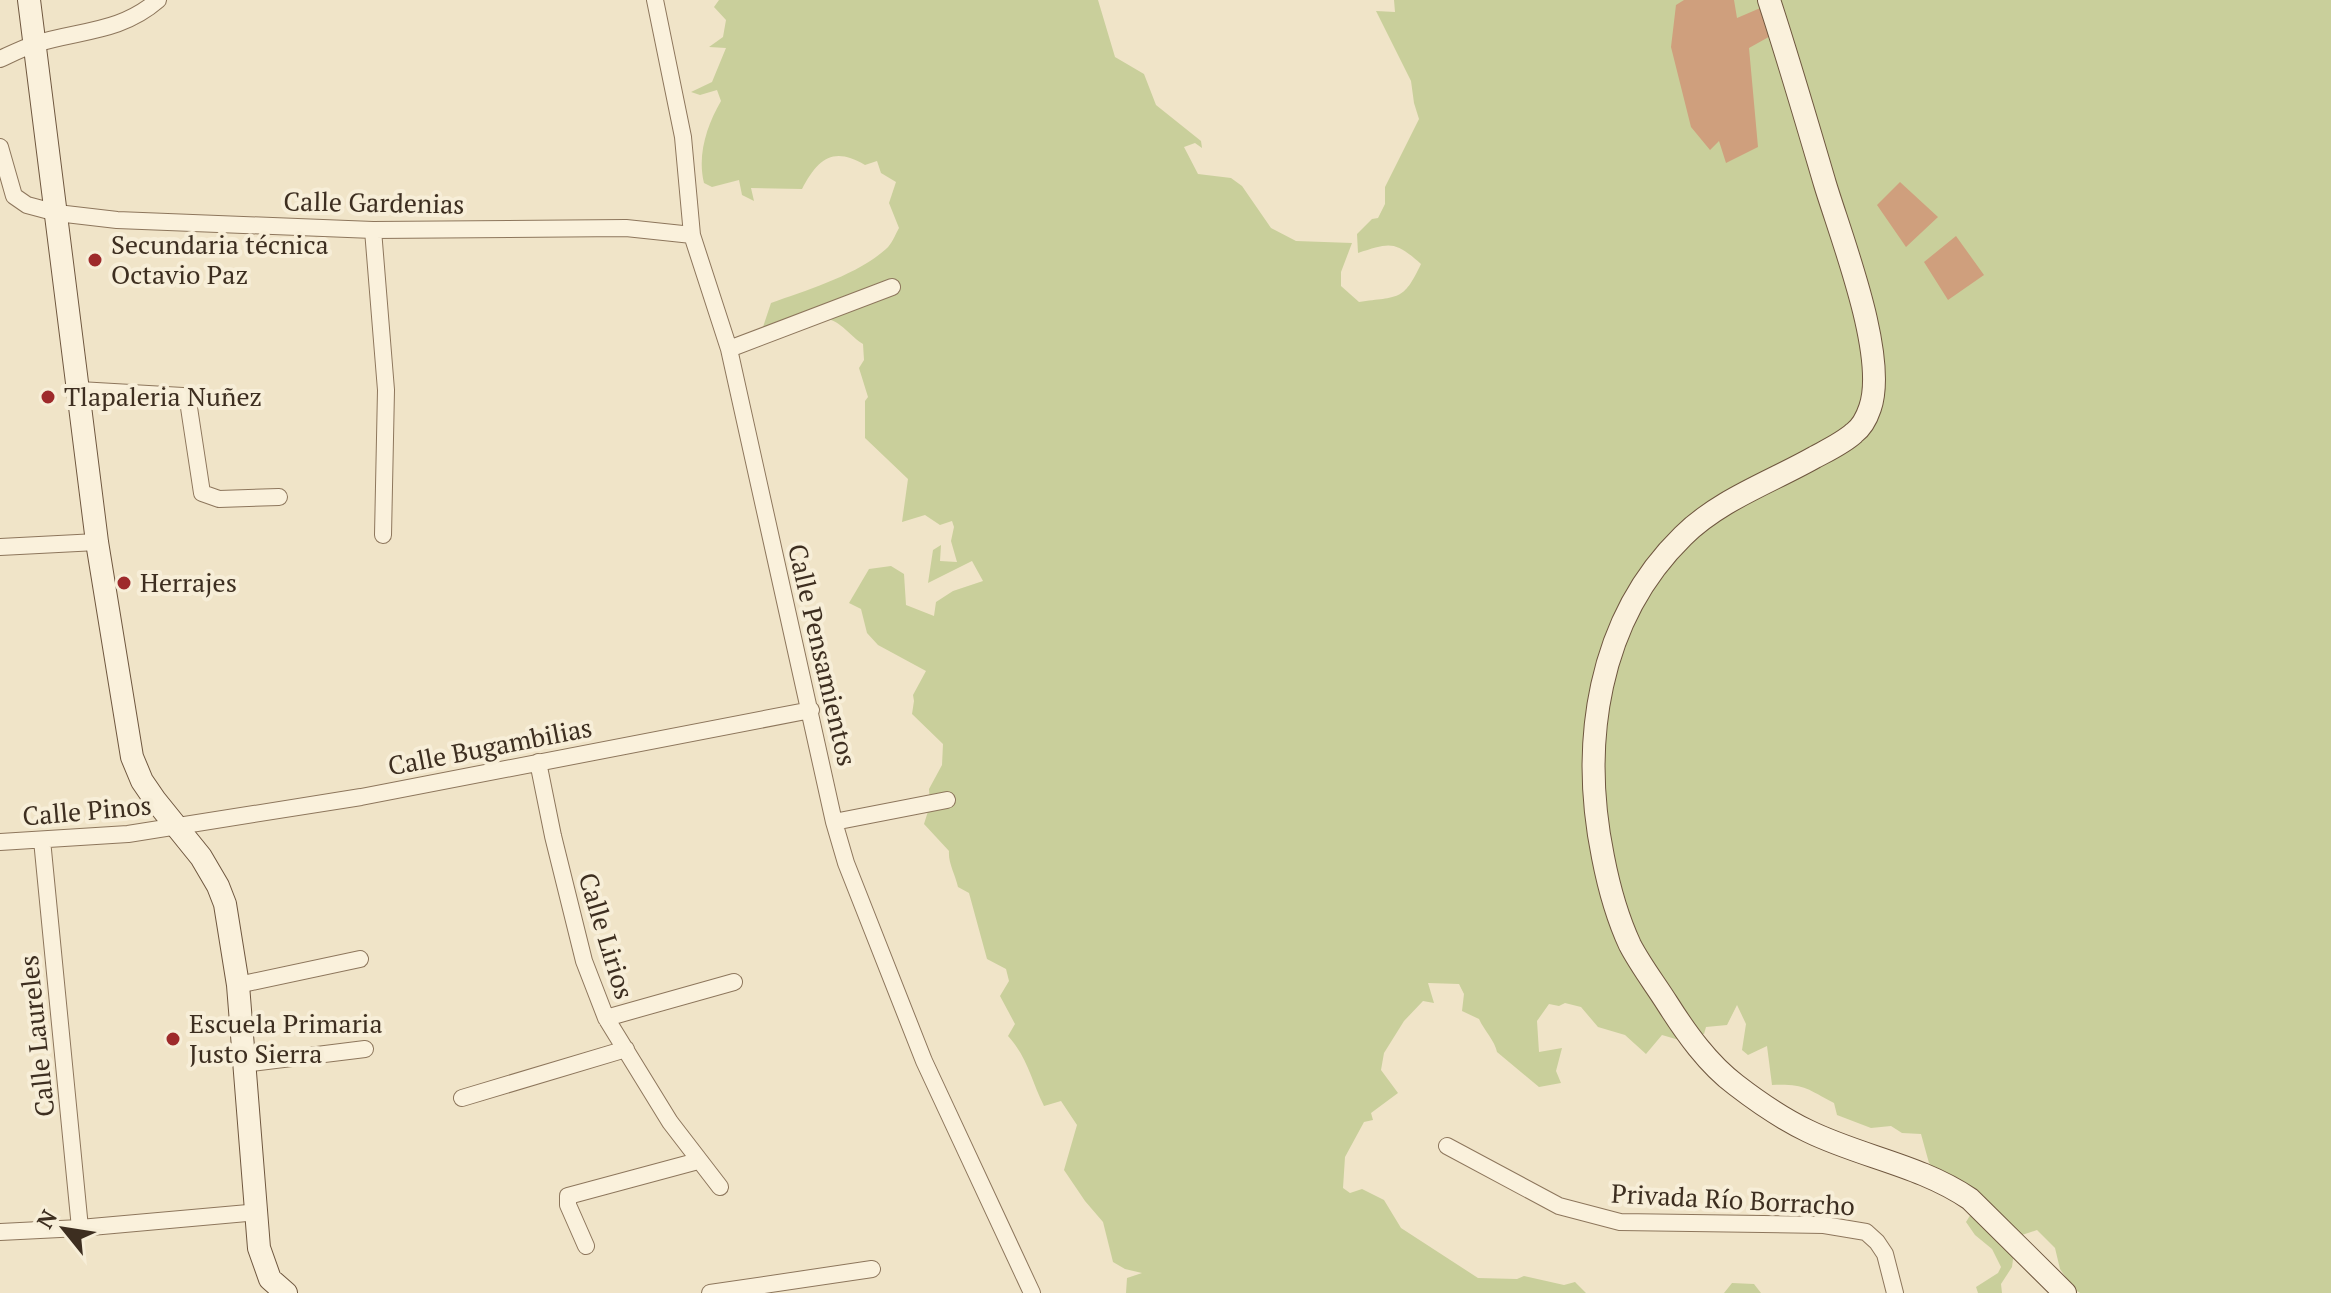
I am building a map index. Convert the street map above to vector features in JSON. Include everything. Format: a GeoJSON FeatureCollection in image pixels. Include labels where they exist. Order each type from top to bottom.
{"type":"FeatureCollection","features":[{"type":"Feature","properties":{"kind":"main road"},"geometry":{"type":"LineString","coordinates":[[29,0],[97,542],[132,757],[149,791],[178,826],[218,886],[225,904],[238,985],[259,1248],[274,1288]]}},
{"type":"Feature","properties":{"kind":"main road"},"geometry":{"type":"LineString","coordinates":[[1769,0],[1859,298],[1875,387],[1865,420],[1855,433],[1722,507],[1684,535],[1651,574],[1632,606],[1609,655],[1594,722],[1594,794],[1609,889],[1631,946],[1651,980],[1680,1024],[1717,1069],[1805,1130],[1911,1168],[1954,1188],[1970,1199],[2065,1293]]}},
{"type":"Feature","properties":{"kind":"street"},"geometry":{"type":"LineString","coordinates":[[0,59],[35,44],[98,32],[129,20],[158,0]]}},
{"type":"Feature","properties":{"kind":"street","name":"Calle Pensamientos"},"geometry":{"type":"LineString","coordinates":[[655,0],[683,137],[692,235],[729,349],[834,822],[846,863],[924,1061],[1032,1293]]}},
{"type":"Feature","properties":{"kind":"street","name":"Calle Gardenias"},"geometry":{"type":"LineString","coordinates":[[0,147],[14,196],[27,205],[57,213],[117,220],[373,230],[626,228],[692,235]]}},
{"type":"Feature","properties":{"kind":"street"},"geometry":{"type":"LineString","coordinates":[[373,230],[386,390],[383,535]]}},
{"type":"Feature","properties":{"kind":"street"},"geometry":{"type":"LineString","coordinates":[[729,349],[892,287]]}},
{"type":"Feature","properties":{"kind":"street"},"geometry":{"type":"LineString","coordinates":[[79,390],[183,396],[188,401],[202,493],[219,499],[279,497]]}},
{"type":"Feature","properties":{"kind":"street"},"geometry":{"type":"LineString","coordinates":[[0,547],[97,542]]}},
{"type":"Feature","properties":{"kind":"street","name":"Calle Bugambilias"},"geometry":{"type":"LineString","coordinates":[[178,826],[361,797],[811,710]]}},
{"type":"Feature","properties":{"kind":"street","name":"Calle Lirios"},"geometry":{"type":"LineString","coordinates":[[538,762],[584,961],[606,1018],[670,1122],[720,1187]]}},
{"type":"Feature","properties":{"kind":"street"},"geometry":{"type":"LineString","coordinates":[[834,822],[947,800]]}},
{"type":"Feature","properties":{"kind":"street","name":"Calle Pinos"},"geometry":{"type":"LineString","coordinates":[[0,842],[128,834],[178,826]]}},
{"type":"Feature","properties":{"kind":"street","name":"Calle Laureles"},"geometry":{"type":"LineString","coordinates":[[42,840],[80,1228]]}},
{"type":"Feature","properties":{"kind":"street"},"geometry":{"type":"LineString","coordinates":[[238,985],[360,959]]}},
{"type":"Feature","properties":{"kind":"street"},"geometry":{"type":"LineString","coordinates":[[606,1018],[734,982]]}},
{"type":"Feature","properties":{"kind":"street"},"geometry":{"type":"LineString","coordinates":[[244,1064],[365,1049]]}},
{"type":"Feature","properties":{"kind":"street"},"geometry":{"type":"LineString","coordinates":[[462,1098],[626,1049]]}},
{"type":"Feature","properties":{"kind":"street","name":"Privada Río Borracho"},"geometry":{"type":"LineString","coordinates":[[1447,1146],[1559,1206],[1620,1222],[1824,1225],[1866,1232],[1885,1254],[1893,1292]]}},
{"type":"Feature","properties":{"kind":"street"},"geometry":{"type":"LineString","coordinates":[[586,1246],[568,1205],[568,1196],[698,1161]]}},
{"type":"Feature","properties":{"kind":"street"},"geometry":{"type":"LineString","coordinates":[[0,1232],[258,1212]]}},
{"type":"Feature","properties":{"kind":"street"},"geometry":{"type":"LineString","coordinates":[[710,1293],[872,1269]]}},
{"type":"Feature","properties":{"kind":"green space"},"geometry":{"type":"Polygon","coordinates":[[[719,0],[1098,0],[1115,57],[1144,74],[1156,105],[1201,141],[1202,148],[1195,143],[1184,147],[1198,174],[1231,178],[1242,186],[1271,228],[1296,241],[1352,243],[1341,272],[1341,286],[1359,302],[1398,295],[1409,285],[1421,264],[1405,251],[1392,246],[1358,253],[1357,234],[1372,219],[1378,218],[1385,204],[1385,187],[1419,119],[1411,81],[1376,11],[1395,12],[1394,0],[2331,0],[2331,1293],[2080,1293],[2060,1269],[2055,1248],[2037,1230],[2016,1237],[2012,1267],[2001,1284],[2002,1293],[1978,1293],[1976,1287],[1998,1273],[2001,1267],[1992,1249],[1975,1235],[1966,1222],[1974,1209],[1929,1163],[1921,1134],[1902,1133],[1891,1126],[1871,1128],[1837,1115],[1834,1103],[1810,1090],[1792,1085],[1772,1085],[1767,1046],[1748,1055],[1742,1050],[1746,1024],[1737,1005],[1727,1025],[1706,1027],[1704,1034],[1686,1042],[1662,1035],[1646,1054],[1625,1035],[1598,1027],[1581,1007],[1565,1003],[1559,1006],[1549,1004],[1537,1021],[1539,1052],[1562,1048],[1556,1071],[1561,1083],[1539,1087],[1497,1052],[1479,1019],[1462,1011],[1464,994],[1459,984],[1428,983],[1434,1003],[1423,1001],[1404,1021],[1384,1053],[1381,1070],[1398,1093],[1371,1113],[1373,1120],[1364,1122],[1345,1157],[1343,1188],[1350,1193],[1362,1189],[1384,1200],[1401,1228],[1478,1278],[1517,1279],[1524,1276],[1564,1285],[1575,1282],[1586,1293],[1126,1293],[1127,1278],[1142,1273],[1113,1262],[1103,1222],[1064,1170],[1077,1125],[1061,1101],[1044,1106],[1025,1061],[1008,1036],[1015,1024],[1000,996],[1009,981],[1006,969],[987,959],[969,893],[958,887],[949,851],[924,824],[930,805],[929,789],[942,765],[943,744],[912,714],[913,695],[926,671],[878,645],[867,633],[861,609],[849,603],[869,569],[891,566],[904,574],[906,605],[934,616],[936,602],[953,591],[983,581],[972,561],[928,583],[933,550],[941,545],[940,561],[957,562],[951,541],[954,527],[952,521],[940,525],[925,515],[902,522],[908,479],[865,438],[865,401],[868,397],[859,368],[864,360],[863,344],[841,326],[826,319],[762,330],[771,303],[861,267],[888,247],[899,228],[889,203],[896,182],[881,173],[877,161],[865,165],[854,159],[835,156],[814,170],[802,189],[751,188],[754,201],[742,195],[739,180],[712,187],[704,183],[702,162],[705,140],[721,101],[717,90],[700,95],[691,92],[712,82],[726,48],[709,47],[723,37],[726,20],[714,7],[719,0]]]}},
{"type":"Feature","properties":{"kind":"green space"},"geometry":{"type":"Polygon","coordinates":[[[1732,1283],[1754,1284],[1761,1293],[1724,1293],[1732,1283]]]}},
{"type":"Feature","properties":{"kind":"building"},"geometry":{"type":"Polygon","coordinates":[[[1684,0],[1734,0],[1737,18],[1765,6],[1774,34],[1749,48],[1758,147],[1726,163],[1719,141],[1710,150],[1691,127],[1671,47],[1676,5],[1684,0]]]}},
{"type":"Feature","properties":{"kind":"building"},"geometry":{"type":"Polygon","coordinates":[[[1900,182],[1938,217],[1906,247],[1877,205],[1900,182]]]}},
{"type":"Feature","properties":{"kind":"building"},"geometry":{"type":"Polygon","coordinates":[[[1956,236],[1984,275],[1948,300],[1924,262],[1956,236]]]}},
{"type":"Feature","properties":{"kind":"place","name":"Secundaria técnica Octavio Paz"},"geometry":{"type":"Point","coordinates":[95,260]}},
{"type":"Feature","properties":{"kind":"place","name":"Tlapaleria Nuñez"},"geometry":{"type":"Point","coordinates":[48,397]}},
{"type":"Feature","properties":{"kind":"place","name":"Herrajes"},"geometry":{"type":"Point","coordinates":[124,583]}},
{"type":"Feature","properties":{"kind":"place","name":"Escuela Primaria Justo Sierra"},"geometry":{"type":"Point","coordinates":[173,1039]}}]}
